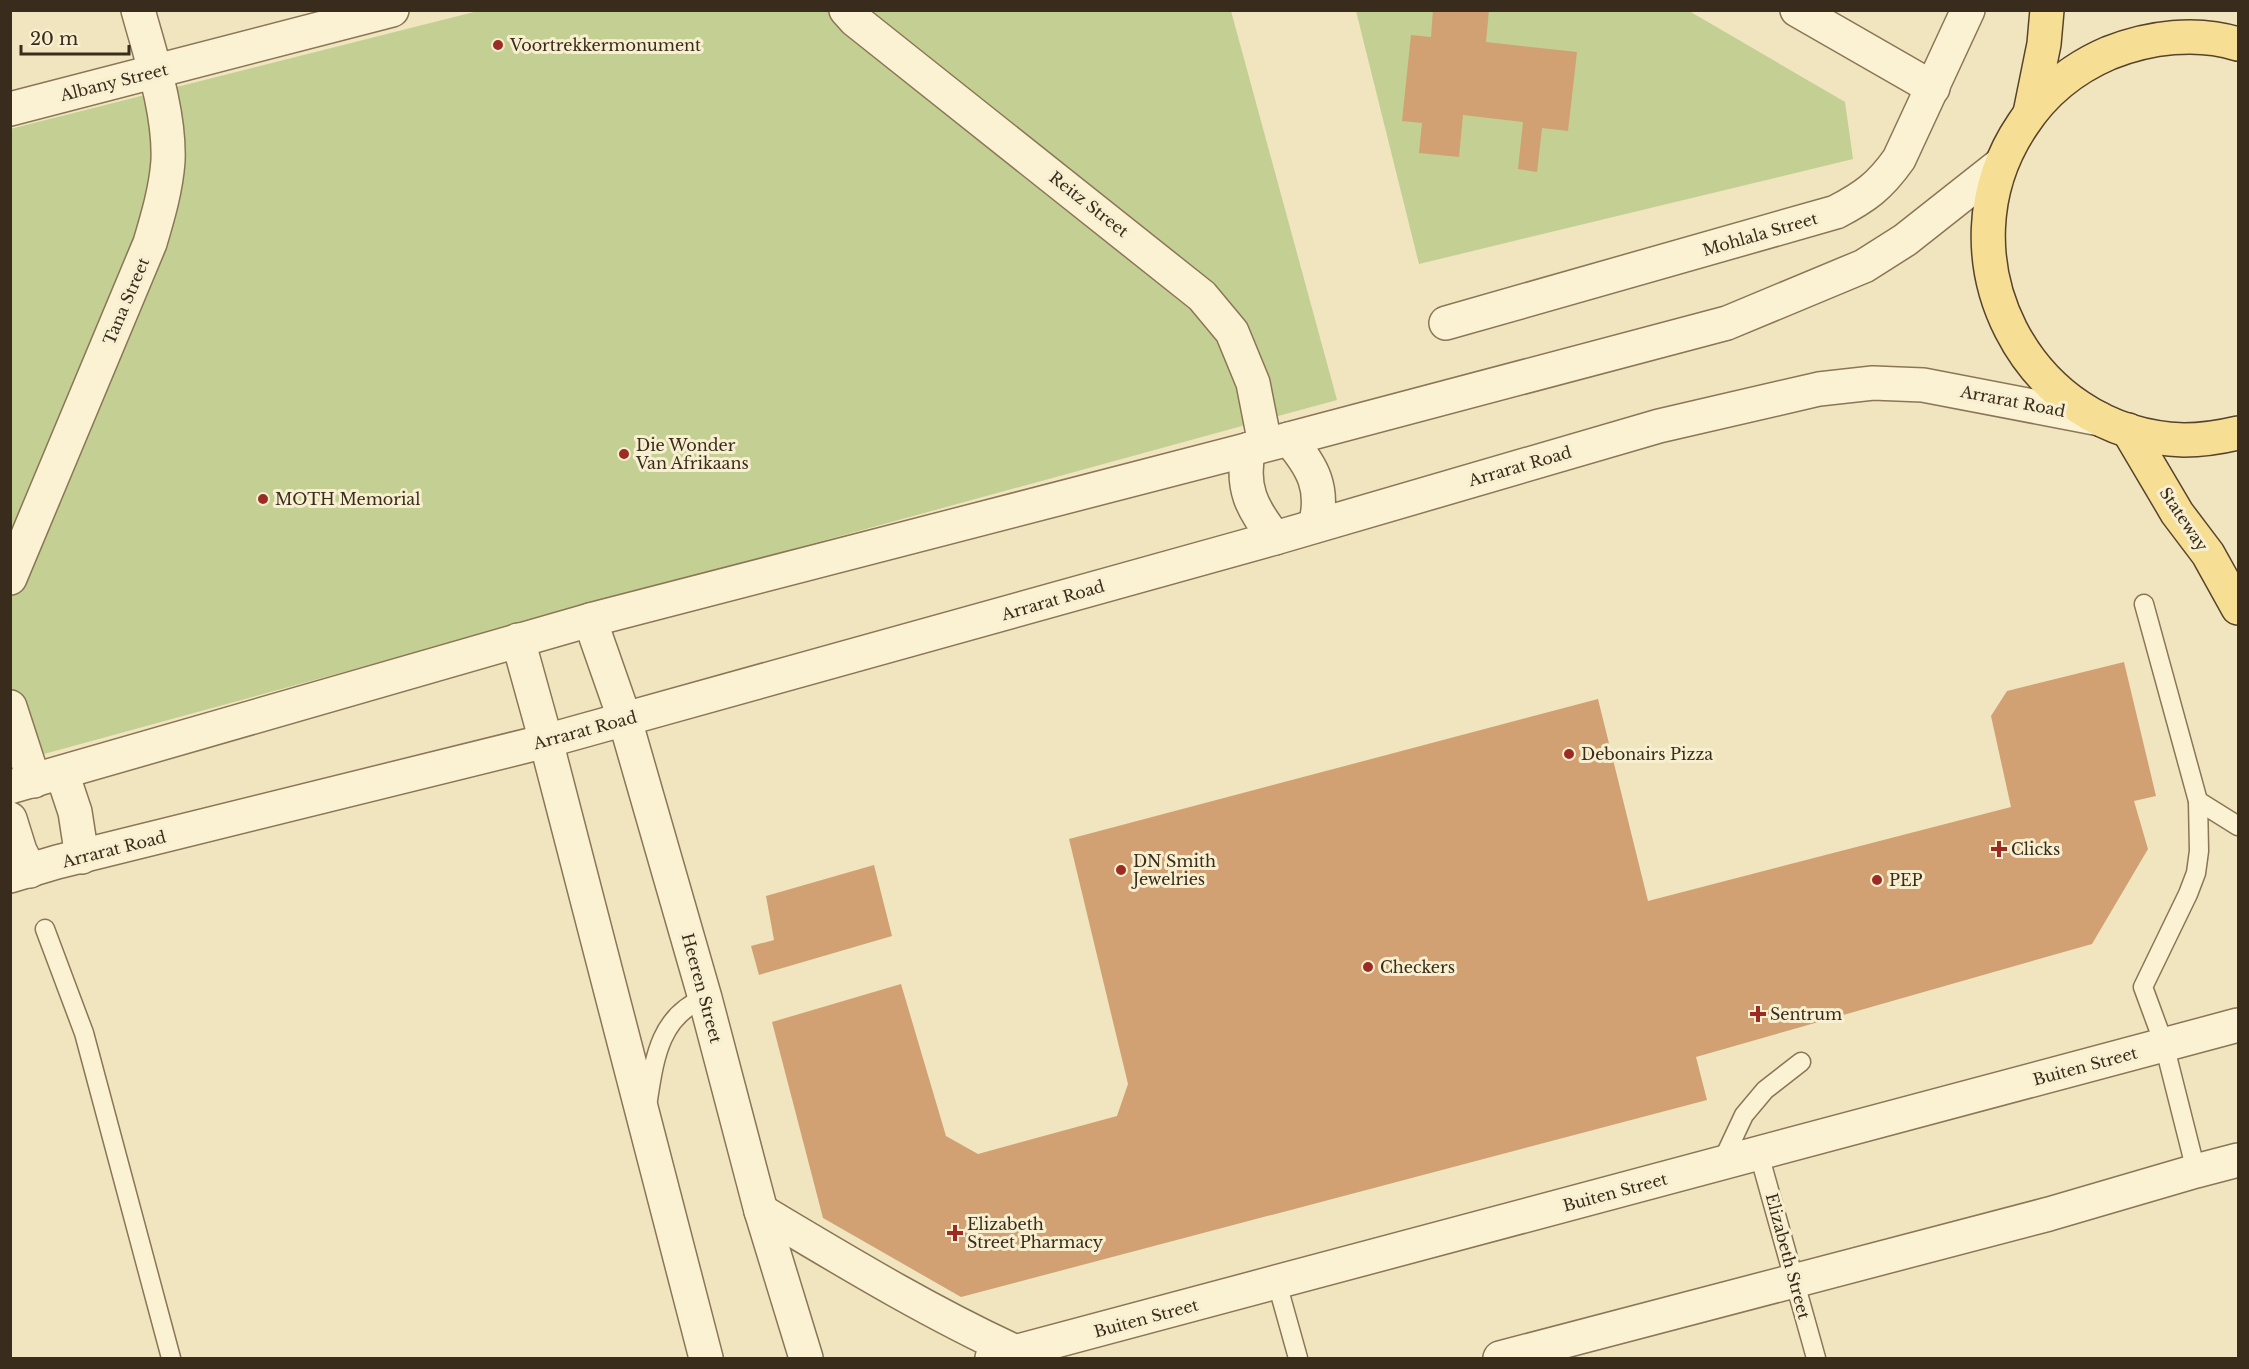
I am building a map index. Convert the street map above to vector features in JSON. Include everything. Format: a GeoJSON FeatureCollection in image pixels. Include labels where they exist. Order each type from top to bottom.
{"type":"FeatureCollection","features":[{"type":"Feature","properties":{"kind":"main road"},"geometry":{"type":"LineString","coordinates":[[2030,113],[2044,44],[2047,10]]}},
{"type":"Feature","properties":{"kind":"main road"},"geometry":{"type":"LineString","coordinates":[[2238,44],[2206,38],[2177,37],[2149,40],[2096,59],[2049,92],[2030,113],[2013,138],[2000,165],[1990,207],[1988,249],[1995,291],[2010,330],[2034,366],[2064,396],[2114,424],[2156,437],[2184,440],[2238,433]]}},
{"type":"Feature","properties":{"kind":"main road","name":"Stateway"},"geometry":{"type":"LineString","coordinates":[[2114,424],[2208,554],[2238,608]]}},
{"type":"Feature","properties":{"kind":"street","name":"Tana Street"},"geometry":{"type":"LineString","coordinates":[[10,578],[150,243],[163,196],[168,160],[165,127],[155,72],[138,10]]}},
{"type":"Feature","properties":{"kind":"street","name":"Albany Street"},"geometry":{"type":"LineString","coordinates":[[10,109],[392,10]]}},
{"type":"Feature","properties":{"kind":"street","name":"Reitz Street"},"geometry":{"type":"LineString","coordinates":[[846,10],[855,20],[1202,296],[1232,332],[1253,383],[1268,444]]}},
{"type":"Feature","properties":{"kind":"street"},"geometry":{"type":"LineString","coordinates":[[1797,10],[1933,88]]}},
{"type":"Feature","properties":{"kind":"street","name":"Mohlala Street"},"geometry":{"type":"LineString","coordinates":[[1446,323],[1836,212],[1860,200],[1884,181],[1899,159],[1968,10]]}},
{"type":"Feature","properties":{"kind":"street"},"geometry":{"type":"LineString","coordinates":[[36,780],[590,620],[1727,323],[1864,266],[1905,240],[2000,165]]}},
{"type":"Feature","properties":{"kind":"street","name":"Arrarat Road"},"geometry":{"type":"LineString","coordinates":[[20,873],[625,720],[1275,538],[1659,426],[1819,389],[1873,383],[1923,385],[2114,424]]}},
{"type":"Feature","properties":{"kind":"street"},"geometry":{"type":"LineString","coordinates":[[1268,444],[1305,459],[1315,480],[1320,508],[1315,526]]}},
{"type":"Feature","properties":{"kind":"street"},"geometry":{"type":"LineString","coordinates":[[1268,444],[1245,476],[1247,492],[1253,506],[1275,538]]}},
{"type":"Feature","properties":{"kind":"street","name":"Heeren Street"},"geometry":{"type":"LineString","coordinates":[[590,620],[625,720],[705,998],[761,1211],[806,1359]]}},
{"type":"Feature","properties":{"kind":"street"},"geometry":{"type":"LineString","coordinates":[[518,640],[706,1359]]}},
{"type":"Feature","properties":{"kind":"street"},"geometry":{"type":"LineString","coordinates":[[10,706],[36,780],[75,812],[82,857]]}},
{"type":"Feature","properties":{"kind":"street"},"geometry":{"type":"LineString","coordinates":[[10,819],[20,851],[20,873]]}},
{"type":"Feature","properties":{"kind":"street","name":"Buiten Street"},"geometry":{"type":"LineString","coordinates":[[1004,1355],[2238,1025]]}},
{"type":"Feature","properties":{"kind":"street"},"geometry":{"type":"LineString","coordinates":[[1500,1359],[2049,1214],[2238,1160]]}},
{"type":"Feature","properties":{"kind":"street"},"geometry":{"type":"LineString","coordinates":[[761,1211],[880,1283],[957,1325],[1004,1355]]}},
{"type":"Feature","properties":{"kind":"lane"},"geometry":{"type":"LineString","coordinates":[[2144,604],[2198,801],[2199,851],[2196,873],[2143,987],[2164,1044],[2196,1171]]}},
{"type":"Feature","properties":{"kind":"lane"},"geometry":{"type":"LineString","coordinates":[[2198,801],[2238,826]]}},
{"type":"Feature","properties":{"kind":"lane"},"geometry":{"type":"LineString","coordinates":[[45,929],[84,1033],[171,1359]]}},
{"type":"Feature","properties":{"kind":"lane"},"geometry":{"type":"LineString","coordinates":[[644,1126],[655,1060],[661,1041],[670,1024],[680,1013],[692,1003],[705,998]]}},
{"type":"Feature","properties":{"kind":"lane"},"geometry":{"type":"LineString","coordinates":[[1721,1164],[1744,1115],[1765,1090],[1801,1062]]}},
{"type":"Feature","properties":{"kind":"lane","name":"Elizabeth Street"},"geometry":{"type":"LineString","coordinates":[[1759,1154],[1816,1359]]}},
{"type":"Feature","properties":{"kind":"lane"},"geometry":{"type":"LineString","coordinates":[[1278,1283],[1298,1359]]}},
{"type":"Feature","properties":{"kind":"green space"},"geometry":{"type":"Polygon","coordinates":[[[478,11],[1231,11],[1337,400],[11,763],[10,129],[478,11]]]}},
{"type":"Feature","properties":{"kind":"green space"},"geometry":{"type":"Polygon","coordinates":[[[1356,11],[1689,11],[1845,102],[1853,159],[1419,264],[1356,11]]]}},
{"type":"Feature","properties":{"kind":"building"},"geometry":{"type":"Polygon","coordinates":[[[1433,10],[1489,10],[1486,42],[1577,52],[1568,131],[1542,128],[1537,172],[1518,169],[1523,122],[1463,115],[1459,157],[1419,153],[1422,123],[1402,121],[1411,35],[1431,37],[1433,10]]]}},
{"type":"Feature","properties":{"kind":"building"},"geometry":{"type":"Polygon","coordinates":[[[2124,662],[2156,796],[2134,801],[2148,849],[2092,944],[1696,1057],[1707,1100],[961,1297],[823,1218],[772,1022],[901,984],[946,1136],[978,1154],[1117,1116],[1128,1084],[1069,839],[1598,699],[1648,901],[2011,807],[1991,716],[2007,691],[2124,662]]]}},
{"type":"Feature","properties":{"kind":"building"},"geometry":{"type":"Polygon","coordinates":[[[874,865],[892,936],[759,975],[751,946],[774,940],[766,896],[874,865]]]}},
{"type":"Feature","properties":{"kind":"place","name":"Voortrekkermonument"},"geometry":{"type":"Point","coordinates":[498,45]}},
{"type":"Feature","properties":{"kind":"place","name":"Die Wonder Van Afrikaans"},"geometry":{"type":"Point","coordinates":[624,454]}},
{"type":"Feature","properties":{"kind":"place","name":"MOTH Memorial"},"geometry":{"type":"Point","coordinates":[263,499]}},
{"type":"Feature","properties":{"kind":"place","name":"Debonairs Pizza"},"geometry":{"type":"Point","coordinates":[1569,754]}},
{"type":"Feature","properties":{"kind":"place","name":"Clicks"},"geometry":{"type":"Point","coordinates":[1999,849]}},
{"type":"Feature","properties":{"kind":"place","name":"DN Smith Jewelries"},"geometry":{"type":"Point","coordinates":[1121,870]}},
{"type":"Feature","properties":{"kind":"place","name":"PEP"},"geometry":{"type":"Point","coordinates":[1877,880]}},
{"type":"Feature","properties":{"kind":"place","name":"Checkers"},"geometry":{"type":"Point","coordinates":[1368,967]}},
{"type":"Feature","properties":{"kind":"place","name":"Sentrum"},"geometry":{"type":"Point","coordinates":[1758,1014]}},
{"type":"Feature","properties":{"kind":"place","name":"Elizabeth Street Pharmacy"},"geometry":{"type":"Point","coordinates":[955,1233]}}]}
